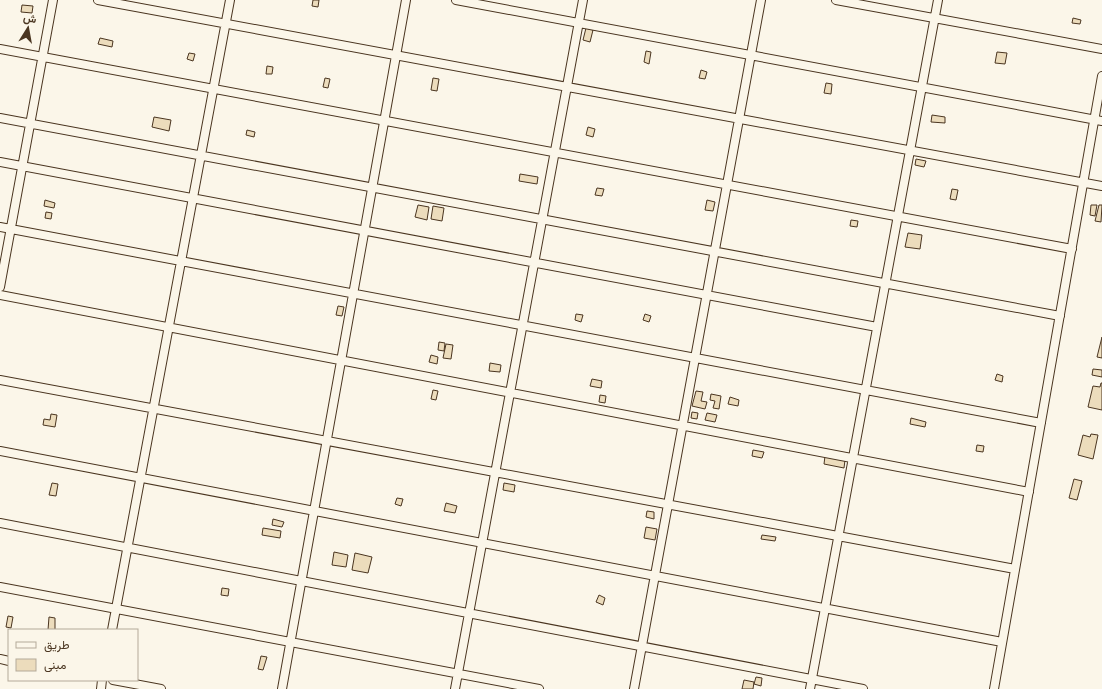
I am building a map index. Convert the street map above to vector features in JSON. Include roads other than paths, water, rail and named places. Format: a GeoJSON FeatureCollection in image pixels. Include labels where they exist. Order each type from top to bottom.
{"type":"FeatureCollection","features":[{"type":"Feature","properties":{"kind":"street"},"geometry":{"type":"LineString","coordinates":[[0,287],[53,0]]}},
{"type":"Feature","properties":{"kind":"street"},"geometry":{"type":"LineString","coordinates":[[98,0],[1102,186]]}},
{"type":"Feature","properties":{"kind":"street"},"geometry":{"type":"LineString","coordinates":[[112,629],[230,0]]}},
{"type":"Feature","properties":{"kind":"street"},"geometry":{"type":"LineString","coordinates":[[282,689],[406,0]]}},
{"type":"Feature","properties":{"kind":"street"},"geometry":{"type":"LineString","coordinates":[[456,0],[1098,121]]}},
{"type":"Feature","properties":{"kind":"street"},"geometry":{"type":"LineString","coordinates":[[455,689],[582,0]]}},
{"type":"Feature","properties":{"kind":"street"},"geometry":{"type":"LineString","coordinates":[[634,689],[761,0]]}},
{"type":"Feature","properties":{"kind":"street"},"geometry":{"type":"LineString","coordinates":[[836,0],[1102,49]]}},
{"type":"Feature","properties":{"kind":"street"},"geometry":{"type":"LineString","coordinates":[[810,689],[938,0]]}},
{"type":"Feature","properties":{"kind":"street"},"geometry":{"type":"LineString","coordinates":[[0,49],[1072,249]]}},
{"type":"Feature","properties":{"kind":"street"},"geometry":{"type":"LineString","coordinates":[[994,689],[1083,183],[1098,121],[1102,76]]}},
{"type":"Feature","properties":{"kind":"street"},"geometry":{"type":"LineString","coordinates":[[0,118],[1060,316]]}},
{"type":"Feature","properties":{"kind":"street"},"geometry":{"type":"LineString","coordinates":[[0,162],[877,327]]}},
{"type":"Feature","properties":{"kind":"street"},"geometry":{"type":"LineString","coordinates":[[0,227],[1041,423]]}},
{"type":"Feature","properties":{"kind":"street"},"geometry":{"type":"LineString","coordinates":[[0,295],[1029,492]]}},
{"type":"Feature","properties":{"kind":"street"},"geometry":{"type":"LineString","coordinates":[[0,380],[1015,569]]}},
{"type":"Feature","properties":{"kind":"street"},"geometry":{"type":"LineString","coordinates":[[0,451],[1002,642]]}},
{"type":"Feature","properties":{"kind":"street"},"geometry":{"type":"LineString","coordinates":[[0,523],[863,689]]}},
{"type":"Feature","properties":{"kind":"street"},"geometry":{"type":"LineString","coordinates":[[0,587],[539,689]]}},
{"type":"Feature","properties":{"kind":"street"},"geometry":{"type":"LineString","coordinates":[[118,681],[161,689]]}}]}
